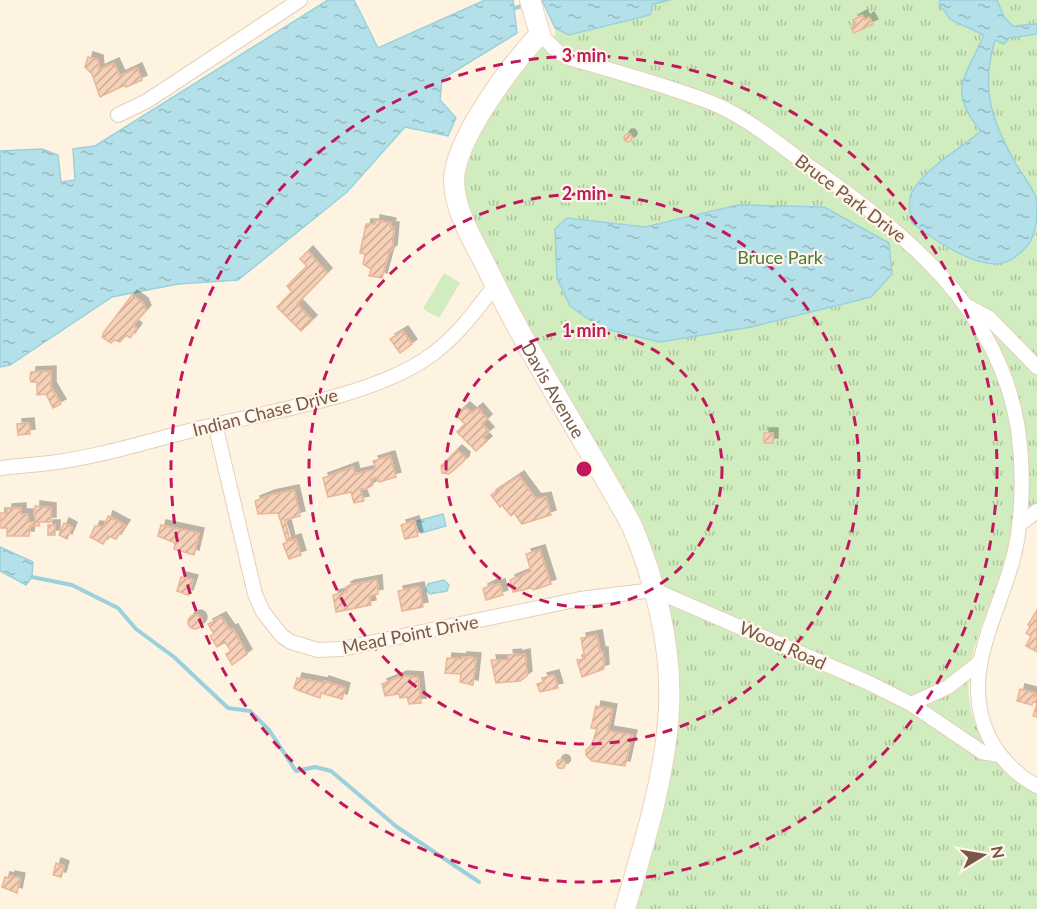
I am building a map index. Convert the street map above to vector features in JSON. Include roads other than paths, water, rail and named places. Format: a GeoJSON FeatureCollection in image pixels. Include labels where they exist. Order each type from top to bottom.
{"type":"FeatureCollection","features":[{"type":"Feature","properties":{"kind":"main road"},"geometry":{"type":"LineString","coordinates":[[530,0],[537,28]]}},
{"type":"Feature","properties":{"kind":"main road","name":"Davis Avenue"},"geometry":{"type":"LineString","coordinates":[[537,28],[463,141],[456,161],[454,181],[461,218],[495,285],[631,524],[645,555],[654,590],[668,674],[668,714],[661,771],[625,909]]}},
{"type":"Feature","properties":{"kind":"street"},"geometry":{"type":"LineString","coordinates":[[118,115],[147,101],[300,0]]}},
{"type":"Feature","properties":{"kind":"street","name":"Bruce Park Drive"},"geometry":{"type":"LineString","coordinates":[[537,28],[558,52],[569,58],[704,100],[730,113],[865,204],[924,255],[968,306],[992,349],[1018,426],[1022,492],[1013,555],[980,662],[976,685],[980,714],[999,754],[1015,771],[1037,786]]}},
{"type":"Feature","properties":{"kind":"street","name":"Indian Chase Drive"},"geometry":{"type":"LineString","coordinates":[[0,468],[80,457],[337,394],[406,369],[425,360],[451,339],[495,285]]}},
{"type":"Feature","properties":{"kind":"street"},"geometry":{"type":"LineString","coordinates":[[968,306],[989,318],[1037,367]]}},
{"type":"Feature","properties":{"kind":"street","name":"Mead Point Drive"},"geometry":{"type":"LineString","coordinates":[[215,424],[255,594],[273,626],[291,642],[318,650],[340,649],[580,599],[654,590]]}},
{"type":"Feature","properties":{"kind":"street"},"geometry":{"type":"LineString","coordinates":[[1018,525],[1037,511]]}},
{"type":"Feature","properties":{"kind":"street","name":"Wood Road"},"geometry":{"type":"LineString","coordinates":[[654,590],[752,631],[911,704],[982,752],[999,754]]}},
{"type":"Feature","properties":{"kind":"street"},"geometry":{"type":"LineString","coordinates":[[911,704],[948,687],[980,662]]}},
{"type":"Feature","properties":{"kind":"water"},"geometry":{"type":"Polygon","coordinates":[[[328,0],[354,0],[378,48],[485,0],[513,0],[517,33],[442,79],[440,100],[456,118],[448,136],[405,127],[347,192],[238,280],[178,284],[112,297],[10,365],[0,367],[0,151],[42,149],[58,155],[61,182],[75,180],[73,149],[95,146],[328,0]]]}},
{"type":"Feature","properties":{"kind":"water"},"geometry":{"type":"Polygon","coordinates":[[[542,0],[670,0],[653,4],[650,15],[569,35],[555,28],[542,0]]]}},
{"type":"Feature","properties":{"kind":"water"},"geometry":{"type":"Polygon","coordinates":[[[940,0],[997,0],[1004,17],[1013,26],[1037,24],[1037,34],[1009,38],[1004,44],[995,40],[991,58],[989,90],[995,120],[1008,150],[1037,201],[1036,224],[1028,245],[1011,260],[998,264],[964,256],[912,223],[910,198],[919,181],[981,131],[970,117],[962,94],[966,73],[984,35],[951,20],[939,4],[940,0]]]}},
{"type":"Feature","properties":{"kind":"water"},"geometry":{"type":"Polygon","coordinates":[[[738,205],[824,207],[889,243],[892,274],[871,297],[751,327],[660,342],[601,328],[570,306],[557,278],[555,229],[567,218],[645,227],[738,205]]]}},
{"type":"Feature","properties":{"kind":"water"},"geometry":{"type":"Polygon","coordinates":[[[443,514],[446,526],[421,533],[417,521],[443,514]]]}},
{"type":"Feature","properties":{"kind":"water"},"geometry":{"type":"Polygon","coordinates":[[[0,547],[33,562],[32,577],[26,585],[0,571],[0,547]]]}},
{"type":"Feature","properties":{"kind":"water"},"geometry":{"type":"Polygon","coordinates":[[[444,580],[449,585],[447,591],[430,594],[426,590],[428,584],[444,580]]]}},
{"type":"Feature","properties":{"kind":"waterway"},"geometry":{"type":"LineString","coordinates":[[515,8],[526,5]]}},
{"type":"Feature","properties":{"kind":"waterway"},"geometry":{"type":"LineString","coordinates":[[32,577],[72,585],[118,608],[136,629],[174,657],[228,708],[250,711],[269,730],[296,771],[315,767],[331,771],[397,827],[479,882]]}},
{"type":"Feature","properties":{"kind":"park label","name":"Bruce Park"},"geometry":{"type":"Point","coordinates":[780,257]}}]}
